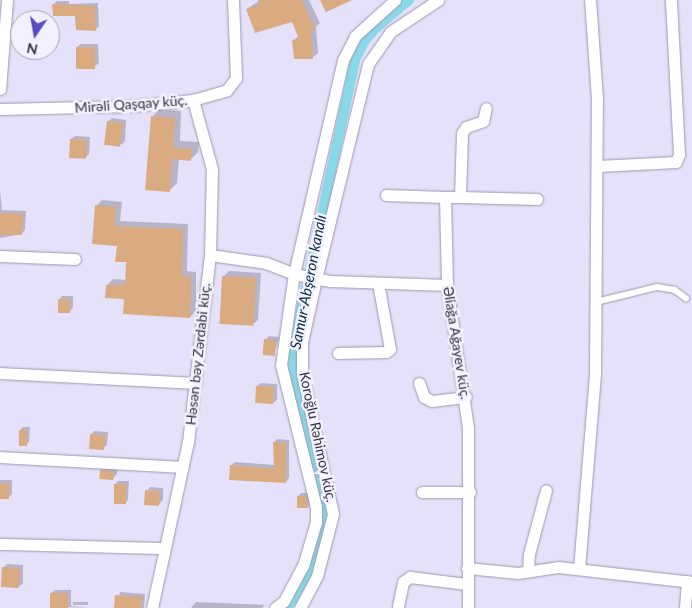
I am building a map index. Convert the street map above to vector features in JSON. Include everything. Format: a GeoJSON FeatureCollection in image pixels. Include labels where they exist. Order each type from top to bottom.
{"type":"FeatureCollection","features":[{"type":"Feature","properties":{"kind":"street"},"geometry":{"type":"LineString","coordinates":[[0,89],[6,0]]}},
{"type":"Feature","properties":{"kind":"street","name":"Mirəli Qaşqay küç."},"geometry":{"type":"LineString","coordinates":[[0,109],[133,106],[194,100],[233,85],[236,68],[233,0]]}},
{"type":"Feature","properties":{"kind":"street","name":"Koroğlu Rəhimov küç."},"geometry":{"type":"LineString","coordinates":[[275,608],[284,600],[303,566],[316,522],[316,507],[281,364],[294,274],[343,60],[355,36],[395,0]]}},
{"type":"Feature","properties":{"kind":"street","name":"Koroğlu Rəhimov küç."},"geometry":{"type":"LineString","coordinates":[[300,608],[317,576],[334,514],[302,373],[302,342],[316,279],[368,64],[390,32],[438,0]]}},
{"type":"Feature","properties":{"kind":"street"},"geometry":{"type":"LineString","coordinates":[[579,569],[595,374],[598,166],[590,0]]}},
{"type":"Feature","properties":{"kind":"street"},"geometry":{"type":"LineString","coordinates":[[598,166],[676,162],[679,154],[671,0]]}},
{"type":"Feature","properties":{"kind":"street","name":"Həsən bəy Zərdabi küç."},"geometry":{"type":"LineString","coordinates":[[152,608],[183,467],[196,383],[210,255],[212,169],[194,100]]}},
{"type":"Feature","properties":{"kind":"street"},"geometry":{"type":"LineString","coordinates":[[460,197],[462,133],[466,127],[484,121],[486,108]]}},
{"type":"Feature","properties":{"kind":"street"},"geometry":{"type":"LineString","coordinates":[[386,196],[537,199]]}},
{"type":"Feature","properties":{"kind":"street","name":"Əliağa Ağayev küç."},"geometry":{"type":"LineString","coordinates":[[445,197],[447,285],[466,397],[470,492],[467,568],[468,608]]}},
{"type":"Feature","properties":{"kind":"street"},"geometry":{"type":"LineString","coordinates":[[210,255],[266,263],[294,274],[316,279],[447,285]]}},
{"type":"Feature","properties":{"kind":"street"},"geometry":{"type":"LineString","coordinates":[[0,256],[76,259]]}},
{"type":"Feature","properties":{"kind":"street"},"geometry":{"type":"LineString","coordinates":[[338,352],[386,352],[390,350],[378,283]]}},
{"type":"Feature","properties":{"kind":"street"},"geometry":{"type":"LineString","coordinates":[[0,373],[196,383]]}},
{"type":"Feature","properties":{"kind":"street"},"geometry":{"type":"LineString","coordinates":[[419,383],[424,397],[432,401],[466,397]]}},
{"type":"Feature","properties":{"kind":"street"},"geometry":{"type":"LineString","coordinates":[[0,457],[183,467]]}},
{"type":"Feature","properties":{"kind":"street"},"geometry":{"type":"LineString","coordinates":[[528,571],[529,554],[546,490]]}},
{"type":"Feature","properties":{"kind":"street"},"geometry":{"type":"LineString","coordinates":[[422,492],[470,492]]}},
{"type":"Feature","properties":{"kind":"street"},"geometry":{"type":"LineString","coordinates":[[0,544],[164,548]]}},
{"type":"Feature","properties":{"kind":"street"},"geometry":{"type":"LineString","coordinates":[[467,568],[503,573],[551,568],[579,569],[689,582],[685,608]]}},
{"type":"Feature","properties":{"kind":"street"},"geometry":{"type":"LineString","coordinates":[[398,606],[403,582],[410,577],[467,584]]}},
{"type":"Feature","properties":{"kind":"lane"},"geometry":{"type":"LineString","coordinates":[[596,302],[657,287],[675,290],[686,298]]}},
{"type":"Feature","properties":{"kind":"building"},"geometry":{"type":"Polygon","coordinates":[[[258,0],[302,0],[315,29],[311,31],[313,59],[294,59],[292,40],[299,39],[292,22],[255,33],[246,9],[260,4],[258,0]]]}},
{"type":"Feature","properties":{"kind":"building"},"geometry":{"type":"Polygon","coordinates":[[[320,0],[352,0],[326,12],[320,0]]]}},
{"type":"Feature","properties":{"kind":"building"},"geometry":{"type":"Polygon","coordinates":[[[52,4],[95,6],[96,31],[76,30],[75,16],[60,16],[60,10],[52,10],[52,4]]]}},
{"type":"Feature","properties":{"kind":"building"},"geometry":{"type":"Polygon","coordinates":[[[76,47],[95,47],[95,69],[76,69],[76,47]]]}},
{"type":"Feature","properties":{"kind":"building"},"geometry":{"type":"Polygon","coordinates":[[[151,116],[175,118],[173,148],[192,149],[191,161],[172,159],[170,192],[145,190],[151,116]]]}},
{"type":"Feature","properties":{"kind":"building"},"geometry":{"type":"Polygon","coordinates":[[[107,121],[123,123],[120,147],[104,145],[107,121]]]}},
{"type":"Feature","properties":{"kind":"building"},"geometry":{"type":"Polygon","coordinates":[[[70,139],[87,140],[86,159],[69,158],[70,139]]]}},
{"type":"Feature","properties":{"kind":"building"},"geometry":{"type":"Polygon","coordinates":[[[95,205],[116,207],[115,226],[183,229],[182,276],[191,277],[190,318],[123,314],[124,299],[105,298],[106,285],[125,285],[126,262],[115,262],[117,246],[92,244],[95,205]]]}},
{"type":"Feature","properties":{"kind":"building"},"geometry":{"type":"Polygon","coordinates":[[[6,213],[23,214],[22,235],[0,235],[0,215],[6,213]]]}},
{"type":"Feature","properties":{"kind":"building"},"geometry":{"type":"Polygon","coordinates":[[[222,276],[256,278],[253,326],[219,324],[222,276]]]}},
{"type":"Feature","properties":{"kind":"building"},"geometry":{"type":"Polygon","coordinates":[[[58,299],[70,299],[70,313],[58,313],[58,299]]]}},
{"type":"Feature","properties":{"kind":"building"},"geometry":{"type":"Polygon","coordinates":[[[264,339],[276,340],[275,356],[263,355],[264,339]]]}},
{"type":"Feature","properties":{"kind":"building"},"geometry":{"type":"Polygon","coordinates":[[[256,386],[274,387],[273,404],[255,403],[256,386]]]}},
{"type":"Feature","properties":{"kind":"building"},"geometry":{"type":"Polygon","coordinates":[[[19,430],[27,430],[27,446],[19,446],[19,430]]]}},
{"type":"Feature","properties":{"kind":"building"},"geometry":{"type":"Polygon","coordinates":[[[90,434],[105,435],[104,450],[89,449],[90,434]]]}},
{"type":"Feature","properties":{"kind":"building"},"geometry":{"type":"Polygon","coordinates":[[[273,442],[286,443],[286,483],[229,480],[230,465],[274,469],[273,442]]]}},
{"type":"Feature","properties":{"kind":"building"},"geometry":{"type":"Polygon","coordinates":[[[100,470],[114,471],[113,480],[99,479],[100,470]]]}},
{"type":"Feature","properties":{"kind":"building"},"geometry":{"type":"Polygon","coordinates":[[[0,483],[9,483],[9,499],[0,499],[0,483]]]}},
{"type":"Feature","properties":{"kind":"building"},"geometry":{"type":"Polygon","coordinates":[[[114,484],[126,484],[126,504],[114,504],[114,484]]]}},
{"type":"Feature","properties":{"kind":"building"},"geometry":{"type":"Polygon","coordinates":[[[145,490],[160,491],[159,506],[144,505],[145,490]]]}},
{"type":"Feature","properties":{"kind":"building"},"geometry":{"type":"Polygon","coordinates":[[[297,496],[306,496],[308,508],[297,508],[297,496]]]}},
{"type":"Feature","properties":{"kind":"building"},"geometry":{"type":"Polygon","coordinates":[[[2,567],[20,568],[19,588],[1,587],[2,567]]]}},
{"type":"Feature","properties":{"kind":"building"},"geometry":{"type":"Polygon","coordinates":[[[50,593],[68,593],[68,608],[50,608],[50,593]]]}},
{"type":"Feature","properties":{"kind":"building"},"geometry":{"type":"Polygon","coordinates":[[[115,595],[142,597],[141,608],[114,608],[115,595]]]}},
{"type":"Feature","properties":{"kind":"waterway","name":"Samur-Abşeron kanalı"},"geometry":{"type":"LineString","coordinates":[[287,608],[311,569],[326,513],[293,370],[294,343],[355,60],[365,40],[377,27],[409,0]]}}]}
